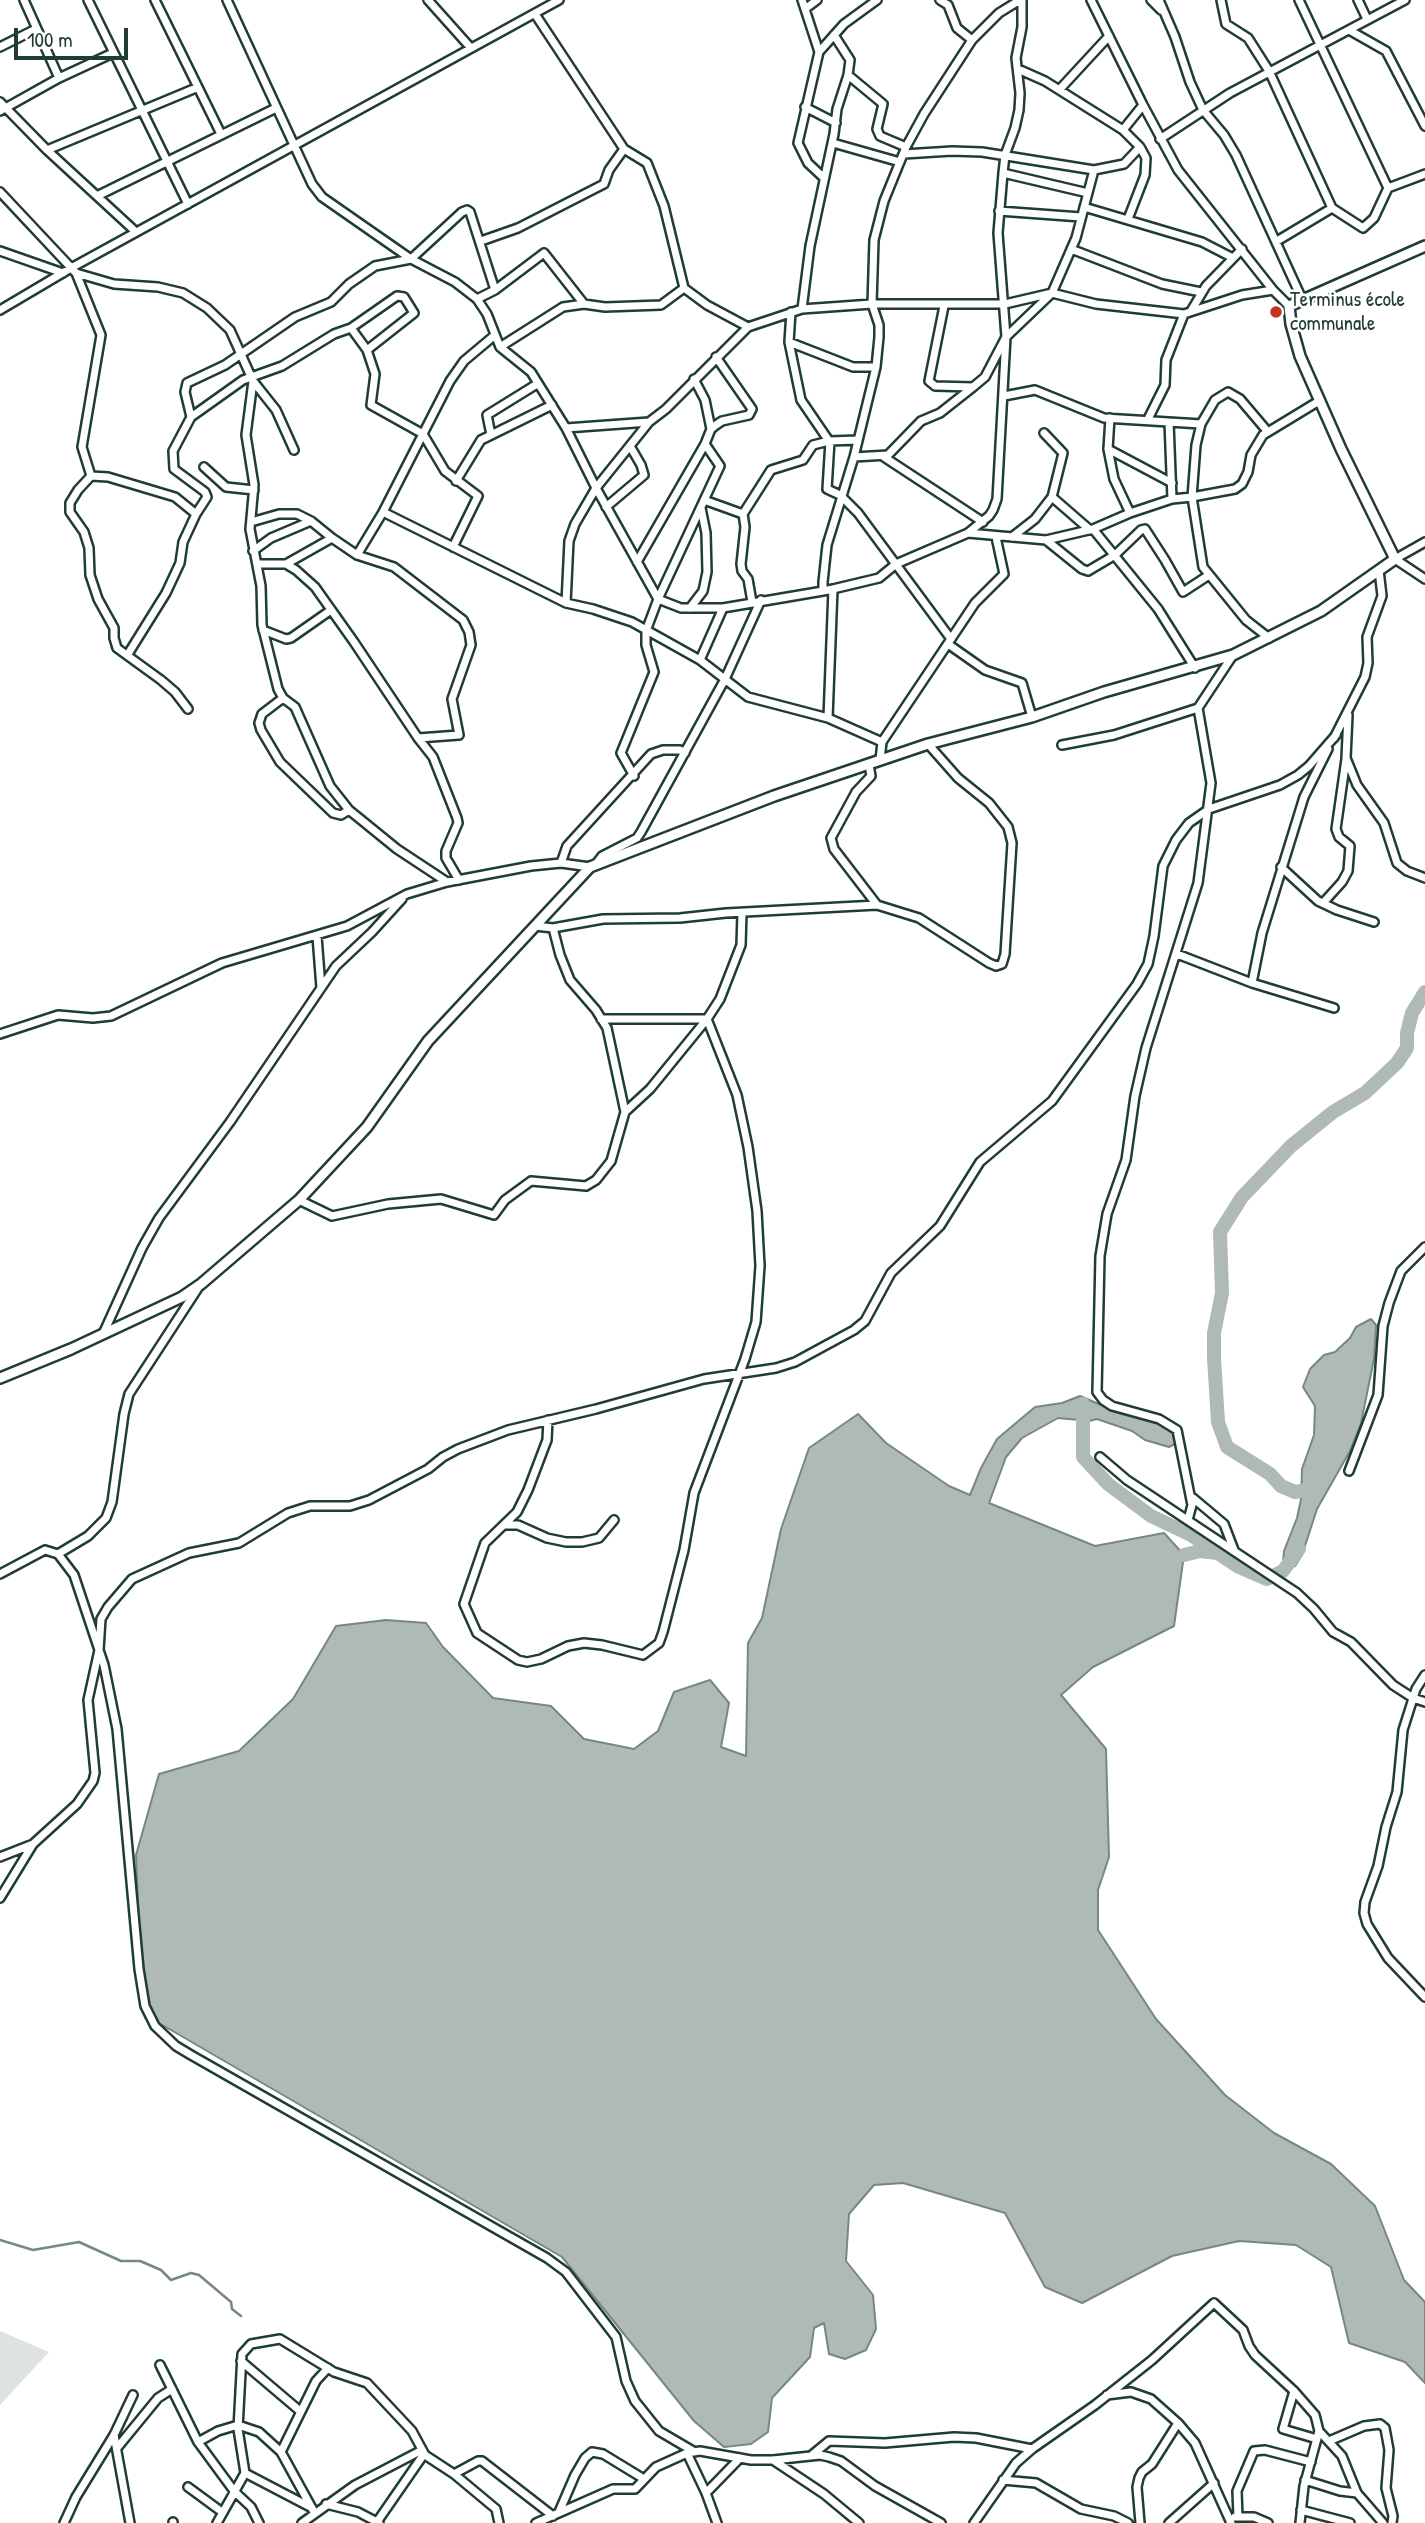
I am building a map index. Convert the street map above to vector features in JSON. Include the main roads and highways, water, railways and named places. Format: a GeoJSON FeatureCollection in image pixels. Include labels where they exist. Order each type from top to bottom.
{"type":"FeatureCollection","features":[{"type":"Feature","properties":{"kind":"waterway"},"geometry":{"type":"LineString","coordinates":[[1318,1488],[1295,1492],[1281,1486],[1270,1474],[1227,1447],[1218,1422],[1214,1358],[1214,1333],[1222,1293],[1220,1232],[1242,1197],[1291,1146],[1333,1112],[1365,1093],[1397,1063],[1407,1048],[1407,1033],[1412,1013],[1425,992]]}},
{"type":"Feature","properties":{"kind":"waterway"},"geometry":{"type":"LineString","coordinates":[[1083,1404],[1083,1457],[1108,1484],[1151,1516],[1191,1535],[1237,1566],[1267,1579],[1283,1571],[1299,1549]]}},
{"type":"Feature","properties":{"kind":"waterway"},"geometry":{"type":"LineString","coordinates":[[1184,1555],[1200,1551],[1217,1553]]}},
{"type":"Feature","properties":{"kind":"waterway"},"geometry":{"type":"LineString","coordinates":[[0,2240],[33,2250],[79,2242],[121,2261],[140,2261],[161,2270],[171,2280],[191,2273],[199,2275],[231,2302],[232,2309],[241,2316]]}},
{"type":"Feature","properties":{"kind":"place","name":"Terminus école communale"},"geometry":{"type":"Point","coordinates":[1276,312]}}]}
